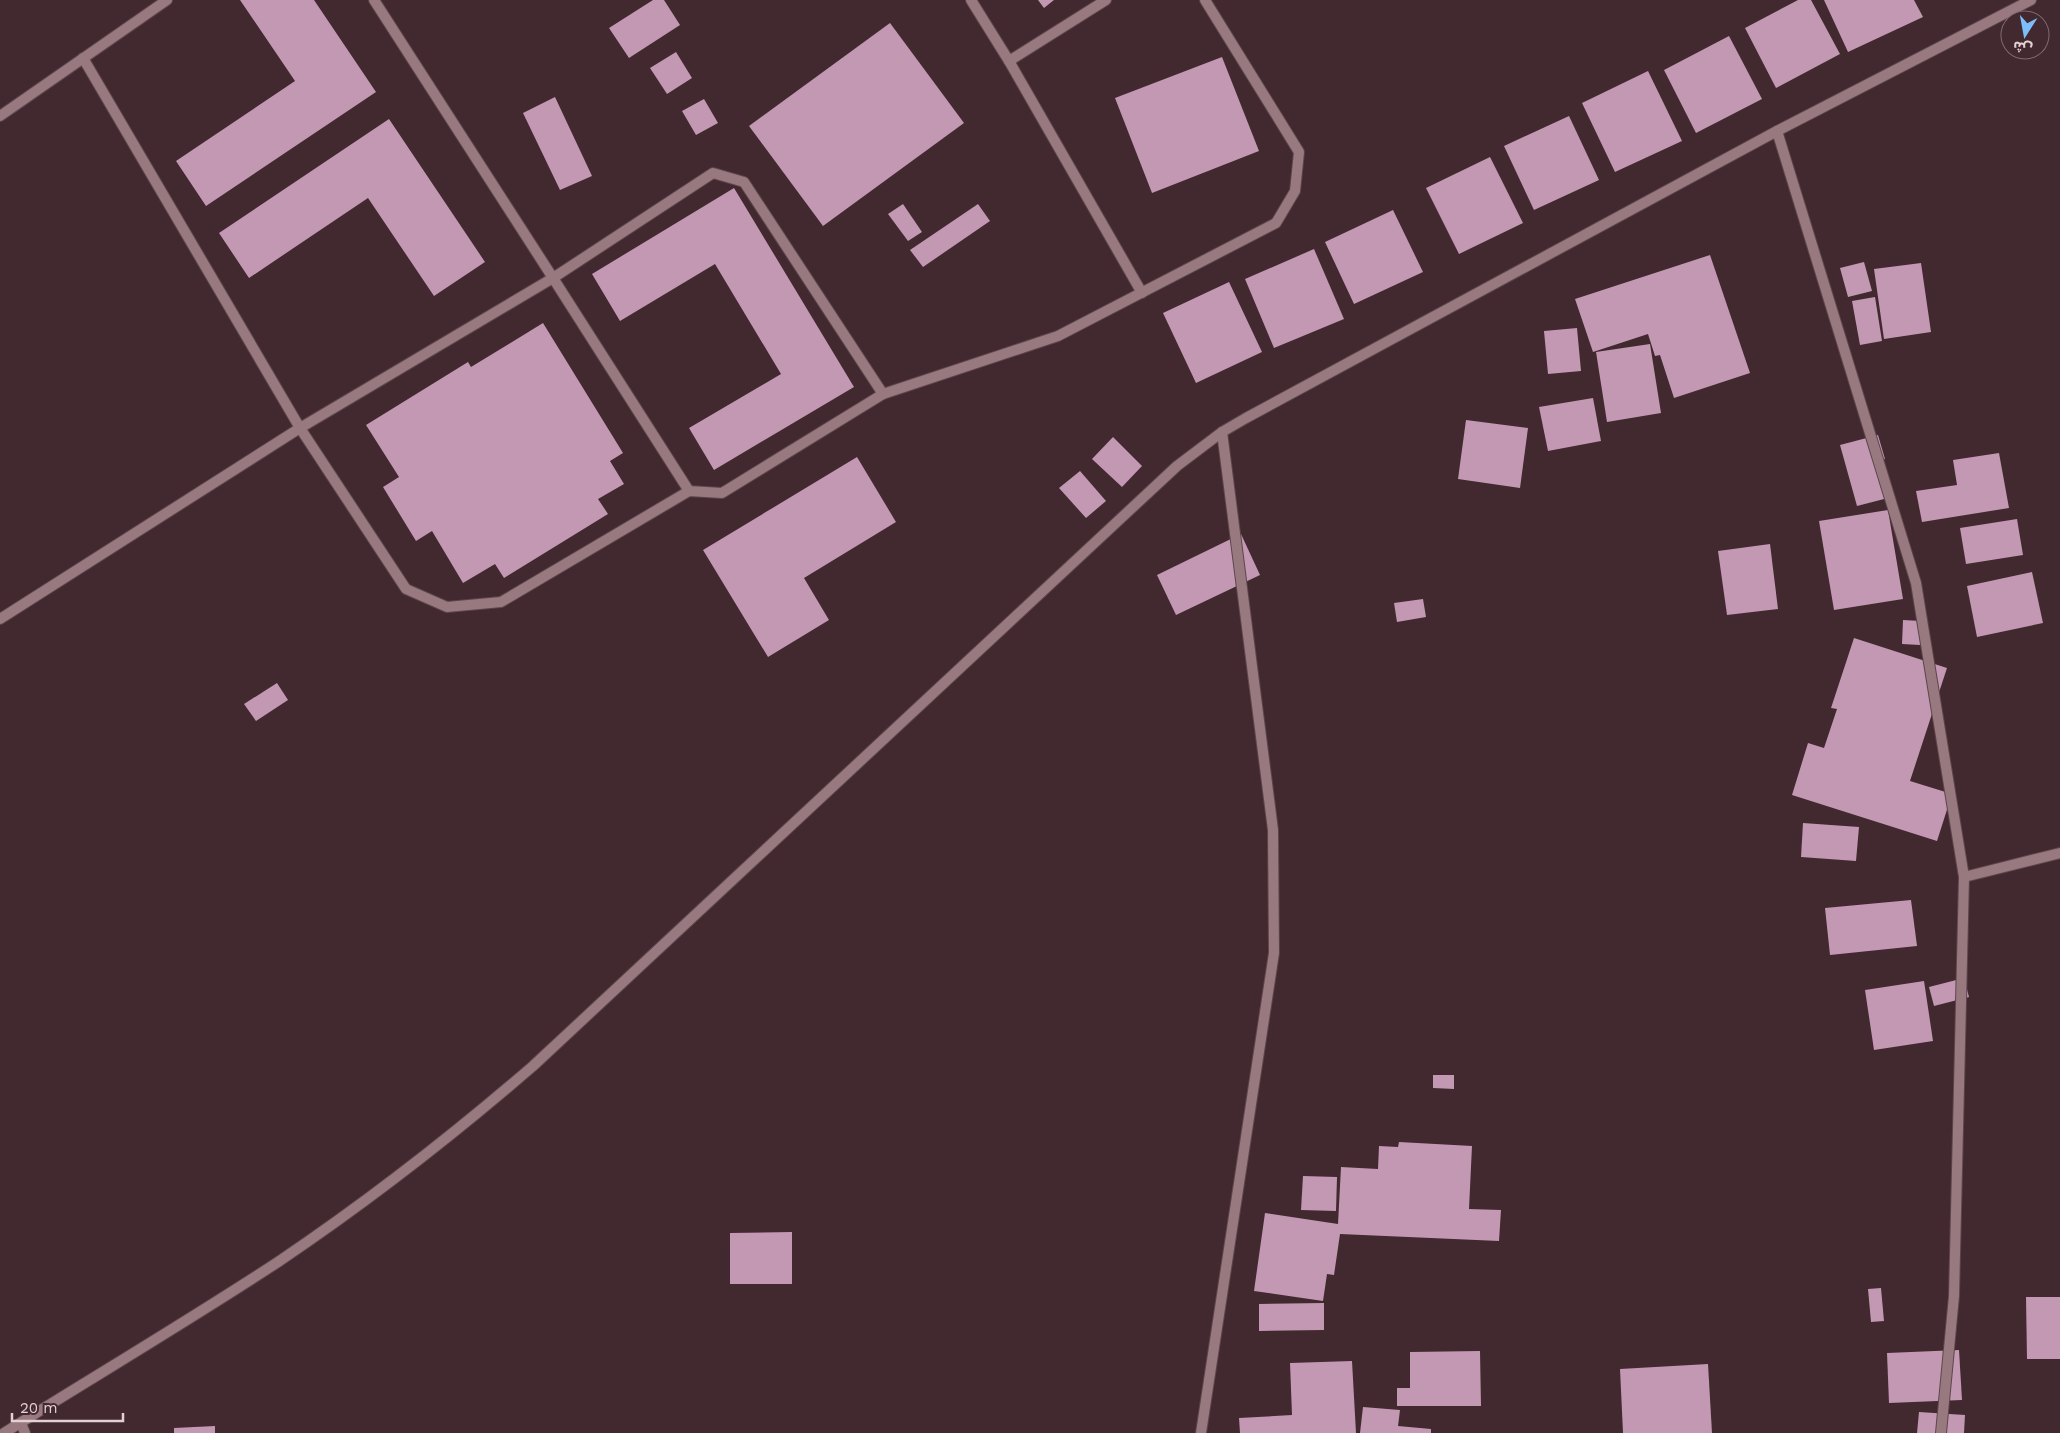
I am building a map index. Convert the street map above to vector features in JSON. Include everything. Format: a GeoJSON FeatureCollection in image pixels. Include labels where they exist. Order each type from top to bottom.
{"type":"FeatureCollection","features":[{"type":"Feature","properties":{"kind":"street"},"geometry":{"type":"LineString","coordinates":[[0,116],[167,0]]}},
{"type":"Feature","properties":{"kind":"street"},"geometry":{"type":"LineString","coordinates":[[374,0],[689,491]]}},
{"type":"Feature","properties":{"kind":"street"},"geometry":{"type":"LineString","coordinates":[[971,0],[1010,61],[1142,292]]}},
{"type":"Feature","properties":{"kind":"street"},"geometry":{"type":"LineString","coordinates":[[1010,61],[1106,0]]}},
{"type":"Feature","properties":{"kind":"street"},"geometry":{"type":"LineString","coordinates":[[83,58],[300,428],[406,589],[447,607],[501,602],[689,491],[722,493],[883,394],[1058,336],[1276,223],[1295,191],[1299,152],[1205,0]]}},
{"type":"Feature","properties":{"kind":"street"},"geometry":{"type":"LineString","coordinates":[[4,1433],[279,1261],[377,1192],[482,1110],[533,1066],[1177,466],[1222,432],[1777,131],[2031,0]]}},
{"type":"Feature","properties":{"kind":"street"},"geometry":{"type":"LineString","coordinates":[[1777,131],[1916,584],[1964,876],[1954,1296],[1941,1433]]}},
{"type":"Feature","properties":{"kind":"street"},"geometry":{"type":"LineString","coordinates":[[0,619],[300,428],[552,278],[713,173],[744,182],[883,394]]}},
{"type":"Feature","properties":{"kind":"street"},"geometry":{"type":"LineString","coordinates":[[1201,1433],[1274,953],[1273,830],[1222,432]]}},
{"type":"Feature","properties":{"kind":"street"},"geometry":{"type":"LineString","coordinates":[[1964,876],[2060,853]]}},
{"type":"Feature","properties":{"kind":"street"},"geometry":{"type":"LineString","coordinates":[[21,1423],[25,1433]]}},
{"type":"Feature","properties":{"kind":"building"},"geometry":{"type":"Polygon","coordinates":[[[240,0],[314,0],[376,92],[206,206],[176,161],[295,81],[240,0]]]}},
{"type":"Feature","properties":{"kind":"building"},"geometry":{"type":"Polygon","coordinates":[[[653,0],[664,0],[680,25],[629,58],[609,28],[653,0]]]}},
{"type":"Feature","properties":{"kind":"building"},"geometry":{"type":"Polygon","coordinates":[[[1038,0],[1054,0],[1044,8],[1038,0]]]}},
{"type":"Feature","properties":{"kind":"building"},"geometry":{"type":"Polygon","coordinates":[[[1798,0],[1811,0],[1840,54],[1776,88],[1745,28],[1798,0]]]}},
{"type":"Feature","properties":{"kind":"building"},"geometry":{"type":"Polygon","coordinates":[[[1824,0],[1914,0],[1923,17],[1848,52],[1824,0]]]}},
{"type":"Feature","properties":{"kind":"building"},"geometry":{"type":"Polygon","coordinates":[[[890,23],[964,123],[823,226],[749,126],[890,23]]]}},
{"type":"Feature","properties":{"kind":"building"},"geometry":{"type":"Polygon","coordinates":[[[1729,36],[1762,99],[1696,133],[1664,70],[1729,36]]]}},
{"type":"Feature","properties":{"kind":"building"},"geometry":{"type":"Polygon","coordinates":[[[676,52],[692,78],[667,94],[650,68],[676,52]]]}},
{"type":"Feature","properties":{"kind":"building"},"geometry":{"type":"Polygon","coordinates":[[[1222,57],[1259,151],[1152,193],[1115,98],[1222,57]]]}},
{"type":"Feature","properties":{"kind":"building"},"geometry":{"type":"Polygon","coordinates":[[[1648,71],[1682,141],[1615,172],[1582,103],[1648,71]]]}},
{"type":"Feature","properties":{"kind":"building"},"geometry":{"type":"Polygon","coordinates":[[[555,97],[592,176],[560,190],[523,113],[555,97]]]}},
{"type":"Feature","properties":{"kind":"building"},"geometry":{"type":"Polygon","coordinates":[[[704,99],[718,123],[696,135],[682,111],[704,99]]]}},
{"type":"Feature","properties":{"kind":"building"},"geometry":{"type":"Polygon","coordinates":[[[1569,116],[1599,180],[1534,210],[1504,146],[1569,116]]]}},
{"type":"Feature","properties":{"kind":"building"},"geometry":{"type":"Polygon","coordinates":[[[389,119],[485,262],[434,296],[368,198],[249,278],[219,233],[389,119]]]}},
{"type":"Feature","properties":{"kind":"building"},"geometry":{"type":"Polygon","coordinates":[[[1490,157],[1523,223],[1459,254],[1426,188],[1490,157]]]}},
{"type":"Feature","properties":{"kind":"building"},"geometry":{"type":"Polygon","coordinates":[[[734,188],[854,387],[714,470],[689,428],[781,374],[715,264],[620,321],[592,274],[734,188]]]}},
{"type":"Feature","properties":{"kind":"building"},"geometry":{"type":"Polygon","coordinates":[[[903,204],[922,232],[908,241],[888,214],[903,204]]]}},
{"type":"Feature","properties":{"kind":"building"},"geometry":{"type":"Polygon","coordinates":[[[978,204],[990,221],[923,267],[910,250],[978,204]]]}},
{"type":"Feature","properties":{"kind":"building"},"geometry":{"type":"Polygon","coordinates":[[[1393,210],[1423,272],[1354,304],[1325,242],[1393,210]]]}},
{"type":"Feature","properties":{"kind":"building"},"geometry":{"type":"Polygon","coordinates":[[[1314,249],[1344,319],[1274,348],[1245,279],[1314,249]]]}},
{"type":"Feature","properties":{"kind":"building"},"geometry":{"type":"Polygon","coordinates":[[[1710,255],[1750,373],[1674,398],[1660,355],[1655,356],[1648,334],[1593,352],[1575,299],[1710,255]]]}},
{"type":"Feature","properties":{"kind":"building"},"geometry":{"type":"Polygon","coordinates":[[[1864,262],[1872,291],[1848,297],[1840,268],[1864,262]]]}},
{"type":"Feature","properties":{"kind":"building"},"geometry":{"type":"Polygon","coordinates":[[[1921,263],[1931,332],[1884,339],[1874,269],[1921,263]]]}},
{"type":"Feature","properties":{"kind":"building"},"geometry":{"type":"Polygon","coordinates":[[[1229,282],[1262,352],[1196,383],[1163,313],[1229,282]]]}},
{"type":"Feature","properties":{"kind":"building"},"geometry":{"type":"Polygon","coordinates":[[[1875,297],[1882,341],[1860,345],[1852,301],[1875,297]]]}},
{"type":"Feature","properties":{"kind":"building"},"geometry":{"type":"Polygon","coordinates":[[[543,323],[623,453],[610,461],[624,484],[598,499],[608,514],[504,578],[495,564],[463,583],[432,531],[416,541],[383,487],[399,477],[366,425],[468,362],[471,367],[543,323]]]}},
{"type":"Feature","properties":{"kind":"building"},"geometry":{"type":"Polygon","coordinates":[[[1577,328],[1581,371],[1548,374],[1544,331],[1577,328]]]}},
{"type":"Feature","properties":{"kind":"building"},"geometry":{"type":"Polygon","coordinates":[[[1650,344],[1661,413],[1607,422],[1596,352],[1650,344]]]}},
{"type":"Feature","properties":{"kind":"building"},"geometry":{"type":"Polygon","coordinates":[[[1593,398],[1601,441],[1548,451],[1539,407],[1593,398]]]}},
{"type":"Feature","properties":{"kind":"building"},"geometry":{"type":"Polygon","coordinates":[[[1466,420],[1528,428],[1520,488],[1458,479],[1466,420]]]}},
{"type":"Feature","properties":{"kind":"building"},"geometry":{"type":"Polygon","coordinates":[[[1878,435],[1885,459],[1878,461],[1888,498],[1857,506],[1840,445],[1878,435]]]}},
{"type":"Feature","properties":{"kind":"building"},"geometry":{"type":"Polygon","coordinates":[[[1113,437],[1142,466],[1122,487],[1092,459],[1113,437]]]}},
{"type":"Feature","properties":{"kind":"building"},"geometry":{"type":"Polygon","coordinates":[[[1999,453],[2009,508],[1922,522],[1916,491],[1957,485],[1953,460],[1999,453]]]}},
{"type":"Feature","properties":{"kind":"building"},"geometry":{"type":"Polygon","coordinates":[[[857,457],[896,522],[804,578],[829,620],[768,657],[703,550],[857,457]]]}},
{"type":"Feature","properties":{"kind":"building"},"geometry":{"type":"Polygon","coordinates":[[[1080,471],[1106,501],[1086,518],[1059,488],[1080,471]]]}},
{"type":"Feature","properties":{"kind":"building"},"geometry":{"type":"Polygon","coordinates":[[[1888,510],[1903,599],[1834,610],[1819,521],[1888,510]]]}},
{"type":"Feature","properties":{"kind":"building"},"geometry":{"type":"Polygon","coordinates":[[[2017,519],[2023,555],[1966,564],[1960,528],[2017,519]]]}},
{"type":"Feature","properties":{"kind":"building"},"geometry":{"type":"Polygon","coordinates":[[[1241,534],[1260,575],[1176,615],[1157,575],[1241,534]]]}},
{"type":"Feature","properties":{"kind":"building"},"geometry":{"type":"Polygon","coordinates":[[[1770,544],[1778,609],[1727,615],[1718,551],[1770,544]]]}},
{"type":"Feature","properties":{"kind":"building"},"geometry":{"type":"Polygon","coordinates":[[[2032,572],[2043,623],[1977,637],[1967,586],[2032,572]]]}},
{"type":"Feature","properties":{"kind":"building"},"geometry":{"type":"Polygon","coordinates":[[[1423,599],[1426,617],[1397,622],[1394,603],[1423,599]]]}},
{"type":"Feature","properties":{"kind":"building"},"geometry":{"type":"Polygon","coordinates":[[[1903,620],[1921,621],[1920,645],[1902,644],[1903,620]]]}},
{"type":"Feature","properties":{"kind":"building"},"geometry":{"type":"Polygon","coordinates":[[[1854,638],[1947,668],[1910,781],[1952,794],[1937,841],[1792,795],[1808,743],[1824,748],[1837,709],[1831,708],[1854,638]]]}},
{"type":"Feature","properties":{"kind":"building"},"geometry":{"type":"Polygon","coordinates":[[[277,683],[288,700],[256,721],[244,704],[277,683]]]}},
{"type":"Feature","properties":{"kind":"building"},"geometry":{"type":"Polygon","coordinates":[[[1803,823],[1859,827],[1856,861],[1801,857],[1803,823]]]}},
{"type":"Feature","properties":{"kind":"building"},"geometry":{"type":"Polygon","coordinates":[[[1911,900],[1917,946],[1830,955],[1825,908],[1911,900]]]}},
{"type":"Feature","properties":{"kind":"building"},"geometry":{"type":"Polygon","coordinates":[[[1964,978],[1969,997],[1934,1006],[1929,987],[1964,978]]]}},
{"type":"Feature","properties":{"kind":"building"},"geometry":{"type":"Polygon","coordinates":[[[1924,981],[1933,1041],[1874,1050],[1865,990],[1924,981]]]}},
{"type":"Feature","properties":{"kind":"building"},"geometry":{"type":"Polygon","coordinates":[[[1433,1075],[1454,1075],[1454,1089],[1433,1088],[1433,1075]]]}},
{"type":"Feature","properties":{"kind":"building"},"geometry":{"type":"Polygon","coordinates":[[[1399,1142],[1472,1146],[1469,1209],[1501,1210],[1499,1241],[1340,1234],[1334,1275],[1327,1274],[1323,1301],[1254,1291],[1265,1213],[1338,1224],[1341,1167],[1378,1169],[1379,1146],[1398,1147],[1399,1142]]]}},
{"type":"Feature","properties":{"kind":"building"},"geometry":{"type":"Polygon","coordinates":[[[1303,1176],[1337,1177],[1336,1211],[1301,1210],[1303,1176]]]}},
{"type":"Feature","properties":{"kind":"building"},"geometry":{"type":"Polygon","coordinates":[[[792,1232],[792,1284],[730,1284],[730,1233],[792,1232]]]}},
{"type":"Feature","properties":{"kind":"building"},"geometry":{"type":"Polygon","coordinates":[[[1881,1288],[1884,1321],[1871,1322],[1868,1289],[1881,1288]]]}},
{"type":"Feature","properties":{"kind":"building"},"geometry":{"type":"Polygon","coordinates":[[[2026,1297],[2060,1297],[2060,1359],[2027,1359],[2026,1297]]]}},
{"type":"Feature","properties":{"kind":"building"},"geometry":{"type":"Polygon","coordinates":[[[1324,1303],[1324,1330],[1259,1331],[1259,1304],[1324,1303]]]}},
{"type":"Feature","properties":{"kind":"building"},"geometry":{"type":"Polygon","coordinates":[[[1959,1350],[1962,1400],[1889,1403],[1887,1353],[1959,1350]]]}},
{"type":"Feature","properties":{"kind":"building"},"geometry":{"type":"Polygon","coordinates":[[[1480,1351],[1481,1406],[1397,1406],[1397,1388],[1410,1388],[1410,1352],[1480,1351]]]}},
{"type":"Feature","properties":{"kind":"building"},"geometry":{"type":"Polygon","coordinates":[[[1352,1361],[1356,1433],[1240,1433],[1239,1418],[1292,1415],[1290,1363],[1352,1361]]]}},
{"type":"Feature","properties":{"kind":"building"},"geometry":{"type":"Polygon","coordinates":[[[1708,1364],[1712,1433],[1623,1433],[1620,1369],[1708,1364]]]}},
{"type":"Feature","properties":{"kind":"building"},"geometry":{"type":"Polygon","coordinates":[[[1363,1407],[1400,1410],[1398,1426],[1431,1429],[1431,1433],[1360,1433],[1363,1407]]]}},
{"type":"Feature","properties":{"kind":"building"},"geometry":{"type":"Polygon","coordinates":[[[1919,1412],[1965,1415],[1964,1433],[1917,1433],[1919,1412]]]}},
{"type":"Feature","properties":{"kind":"building"},"geometry":{"type":"Polygon","coordinates":[[[215,1426],[215,1433],[174,1433],[174,1428],[215,1426]]]}}]}
